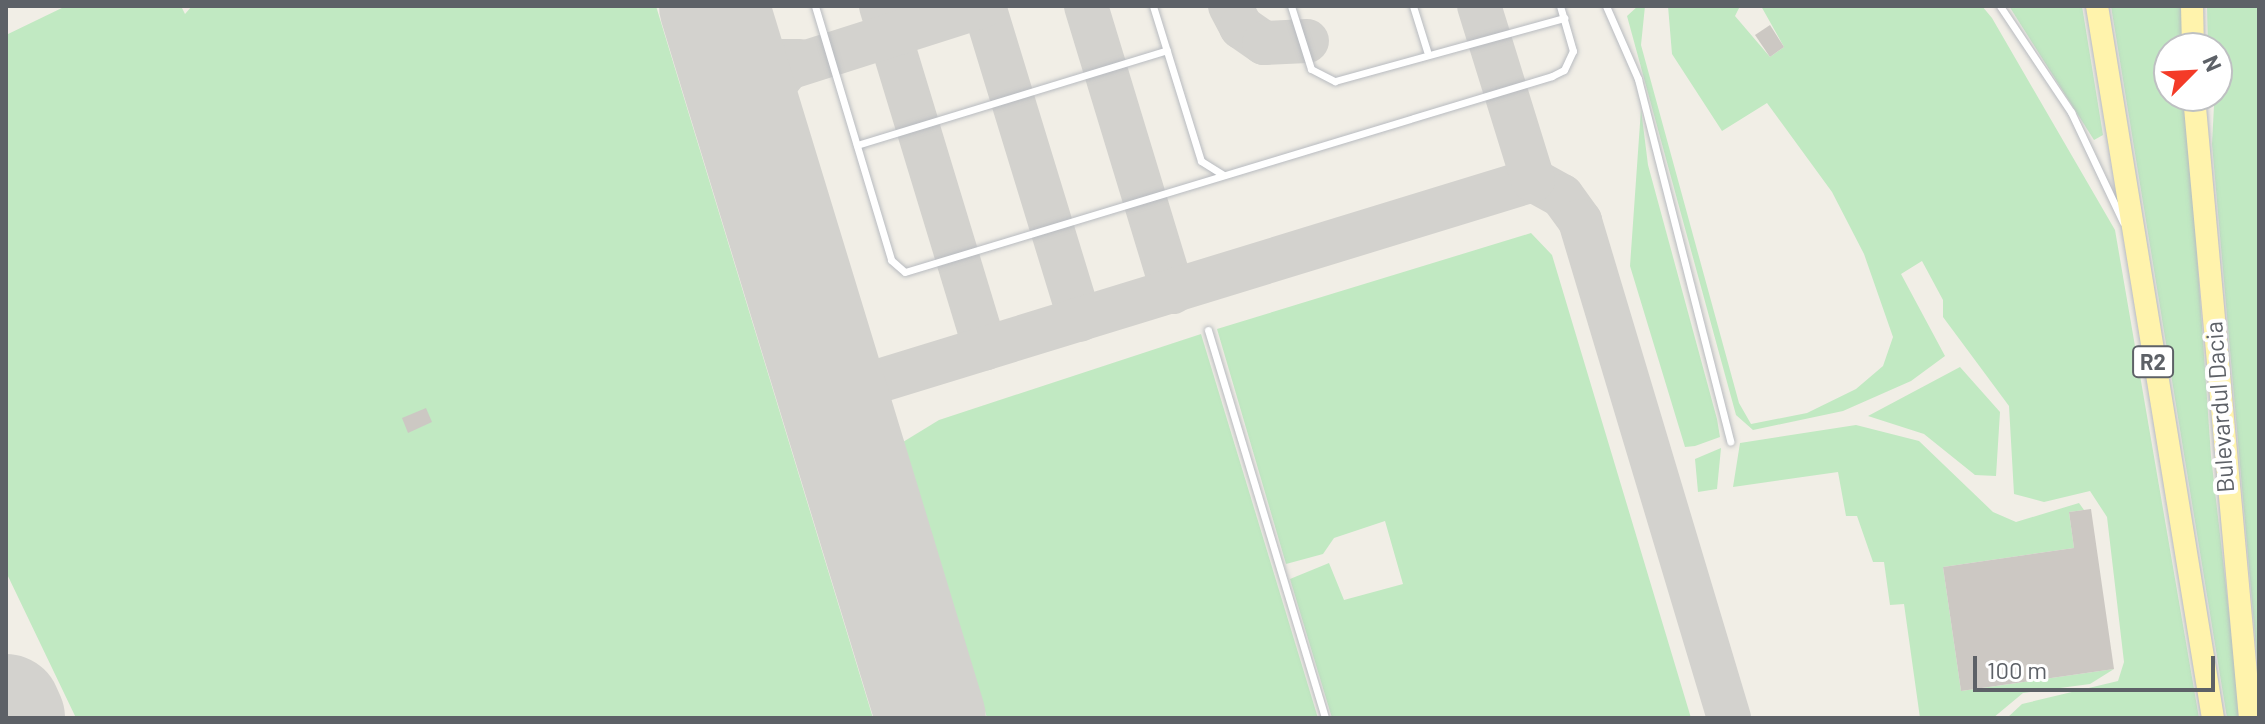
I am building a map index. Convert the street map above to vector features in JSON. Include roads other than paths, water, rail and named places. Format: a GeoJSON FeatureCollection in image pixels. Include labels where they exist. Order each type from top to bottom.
{"type":"FeatureCollection","features":[{"type":"Feature","properties":{"kind":"main road","name":"Bulevardul Dacia"},"geometry":{"type":"LineString","coordinates":[[2097,6],[2213,718]]}},
{"type":"Feature","properties":{"kind":"main road"},"geometry":{"type":"LineString","coordinates":[[2192,6],[2193,32]]}},
{"type":"Feature","properties":{"kind":"main road","name":"Bulevardul Dacia"},"geometry":{"type":"LineString","coordinates":[[2195,112],[2250,718]]}},
{"type":"Feature","properties":{"kind":"lane"},"geometry":{"type":"LineString","coordinates":[[815,6],[891,260],[905,272],[1564,70],[1573,51],[1560,6]]}},
{"type":"Feature","properties":{"kind":"lane"},"geometry":{"type":"LineString","coordinates":[[1153,6],[1201,161],[1189,186]]}},
{"type":"Feature","properties":{"kind":"lane"},"geometry":{"type":"LineString","coordinates":[[1291,6],[1311,69],[1325,79],[1427,51],[1446,53],[1564,18]]}},
{"type":"Feature","properties":{"kind":"lane"},"geometry":{"type":"LineString","coordinates":[[1413,6],[1427,51]]}},
{"type":"Feature","properties":{"kind":"lane","name":"Bulevardul Dacia"},"geometry":{"type":"LineString","coordinates":[[2000,6],[2071,112],[2136,256]]}},
{"type":"Feature","properties":{"kind":"lane"},"geometry":{"type":"LineString","coordinates":[[1611,8],[1638,79],[1730,441]]}},
{"type":"Feature","properties":{"kind":"lane"},"geometry":{"type":"LineString","coordinates":[[857,145],[1167,50]]}},
{"type":"Feature","properties":{"kind":"lane"},"geometry":{"type":"LineString","coordinates":[[1201,161],[1225,175]]}},
{"type":"Feature","properties":{"kind":"lane"},"geometry":{"type":"LineString","coordinates":[[1208,330],[1325,718]]}}]}
